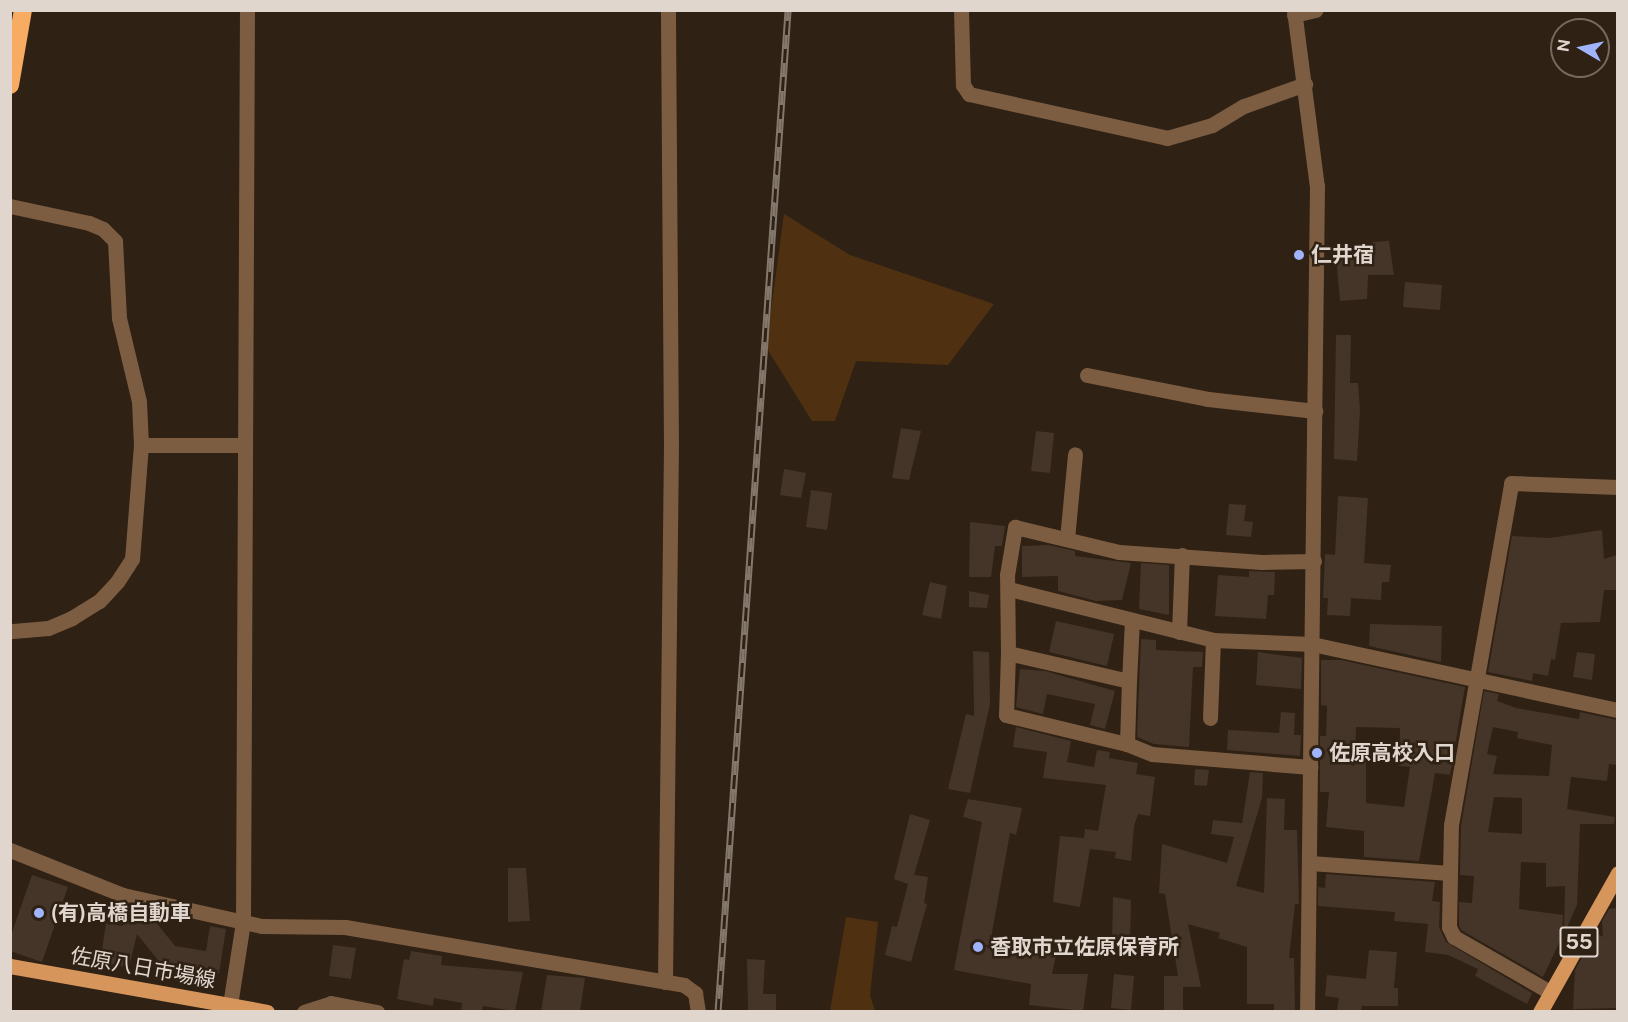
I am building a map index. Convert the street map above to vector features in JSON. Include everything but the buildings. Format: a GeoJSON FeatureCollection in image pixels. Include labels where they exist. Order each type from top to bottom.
{"type":"FeatureCollection","features":[{"type":"Feature","properties":{"kind":"highway"},"geometry":{"type":"LineString","coordinates":[[10,85],[23,10]]}},
{"type":"Feature","properties":{"kind":"main road","name":"55"},"geometry":{"type":"LineString","coordinates":[[1539,1011],[1617,873]]}},
{"type":"Feature","properties":{"kind":"main road","name":"佐原八日市場線"},"geometry":{"type":"LineString","coordinates":[[10,966],[267,1011]]}},
{"type":"Feature","properties":{"kind":"street"},"geometry":{"type":"LineString","coordinates":[[230,1005],[243,922],[247,10]]}},
{"type":"Feature","properties":{"kind":"street"},"geometry":{"type":"LineString","coordinates":[[665,982],[671,446],[668,10]]}},
{"type":"Feature","properties":{"kind":"street"},"geometry":{"type":"LineString","coordinates":[[961,10],[963,85],[969,94],[1167,138],[1212,124],[1244,106],[1305,84]]}},
{"type":"Feature","properties":{"kind":"street"},"geometry":{"type":"LineString","coordinates":[[1307,1011],[1317,186],[1294,13],[1315,10]]}},
{"type":"Feature","properties":{"kind":"street"},"geometry":{"type":"LineString","coordinates":[[10,206],[89,223],[116,241],[119,318],[139,401],[141,445],[132,559],[117,582],[99,601],[72,618],[48,628],[10,632]]}},
{"type":"Feature","properties":{"kind":"street"},"geometry":{"type":"LineString","coordinates":[[1087,375],[1208,399],[1315,411]]}},
{"type":"Feature","properties":{"kind":"street"},"geometry":{"type":"LineString","coordinates":[[141,445],[244,445]]}},
{"type":"Feature","properties":{"kind":"street"},"geometry":{"type":"LineString","coordinates":[[1067,539],[1075,454]]}},
{"type":"Feature","properties":{"kind":"street"},"geometry":{"type":"LineString","coordinates":[[1551,992],[1454,937],[1449,927],[1454,805],[1512,483],[1617,487]]}},
{"type":"Feature","properties":{"kind":"street"},"geometry":{"type":"LineString","coordinates":[[1310,767],[1152,754],[1127,744],[1006,715],[1009,589],[1007,575],[1016,527],[1119,552],[1262,562],[1314,561]]}},
{"type":"Feature","properties":{"kind":"street"},"geometry":{"type":"LineString","coordinates":[[1179,632],[1182,555]]}},
{"type":"Feature","properties":{"kind":"street"},"geometry":{"type":"LineString","coordinates":[[1009,589],[1213,640],[1312,644],[1478,678],[1524,693],[1617,710]]}},
{"type":"Feature","properties":{"kind":"street"},"geometry":{"type":"LineString","coordinates":[[1127,744],[1132,620]]}},
{"type":"Feature","properties":{"kind":"street"},"geometry":{"type":"LineString","coordinates":[[1210,718],[1213,640]]}},
{"type":"Feature","properties":{"kind":"street"},"geometry":{"type":"LineString","coordinates":[[1008,652],[1129,681]]}},
{"type":"Feature","properties":{"kind":"street"},"geometry":{"type":"LineString","coordinates":[[10,850],[123,895],[243,922],[280,929],[345,927],[684,985],[695,993],[698,1011]]}},
{"type":"Feature","properties":{"kind":"street"},"geometry":{"type":"LineString","coordinates":[[1310,863],[1450,873]]}},
{"type":"Feature","properties":{"kind":"street"},"geometry":{"type":"LineString","coordinates":[[304,1011],[331,1004],[376,1011]]}},
{"type":"Feature","properties":{"kind":"shaded area"},"geometry":{"type":"Polygon","coordinates":[[[784,214],[850,255],[994,304],[948,365],[856,361],[835,421],[812,421],[766,347],[784,214]]]}},
{"type":"Feature","properties":{"kind":"shaded area"},"geometry":{"type":"Polygon","coordinates":[[[846,917],[878,922],[870,995],[875,1011],[830,1011],[846,917]]]}},
{"type":"Feature","properties":{"kind":"railway"},"geometry":{"type":"LineString","coordinates":[[718,1012],[788,10]]}},
{"type":"Feature","properties":{"kind":"place","name":"仁井宿"},"geometry":{"type":"Point","coordinates":[1299,255]}},
{"type":"Feature","properties":{"kind":"place","name":"佐原高校入口"},"geometry":{"type":"Point","coordinates":[1317,753]}},
{"type":"Feature","properties":{"kind":"place","name":"(有)高橋自動車"},"geometry":{"type":"Point","coordinates":[39,913]}},
{"type":"Feature","properties":{"kind":"place","name":"香取市立佐原保育所"},"geometry":{"type":"Point","coordinates":[978,947]}}]}
